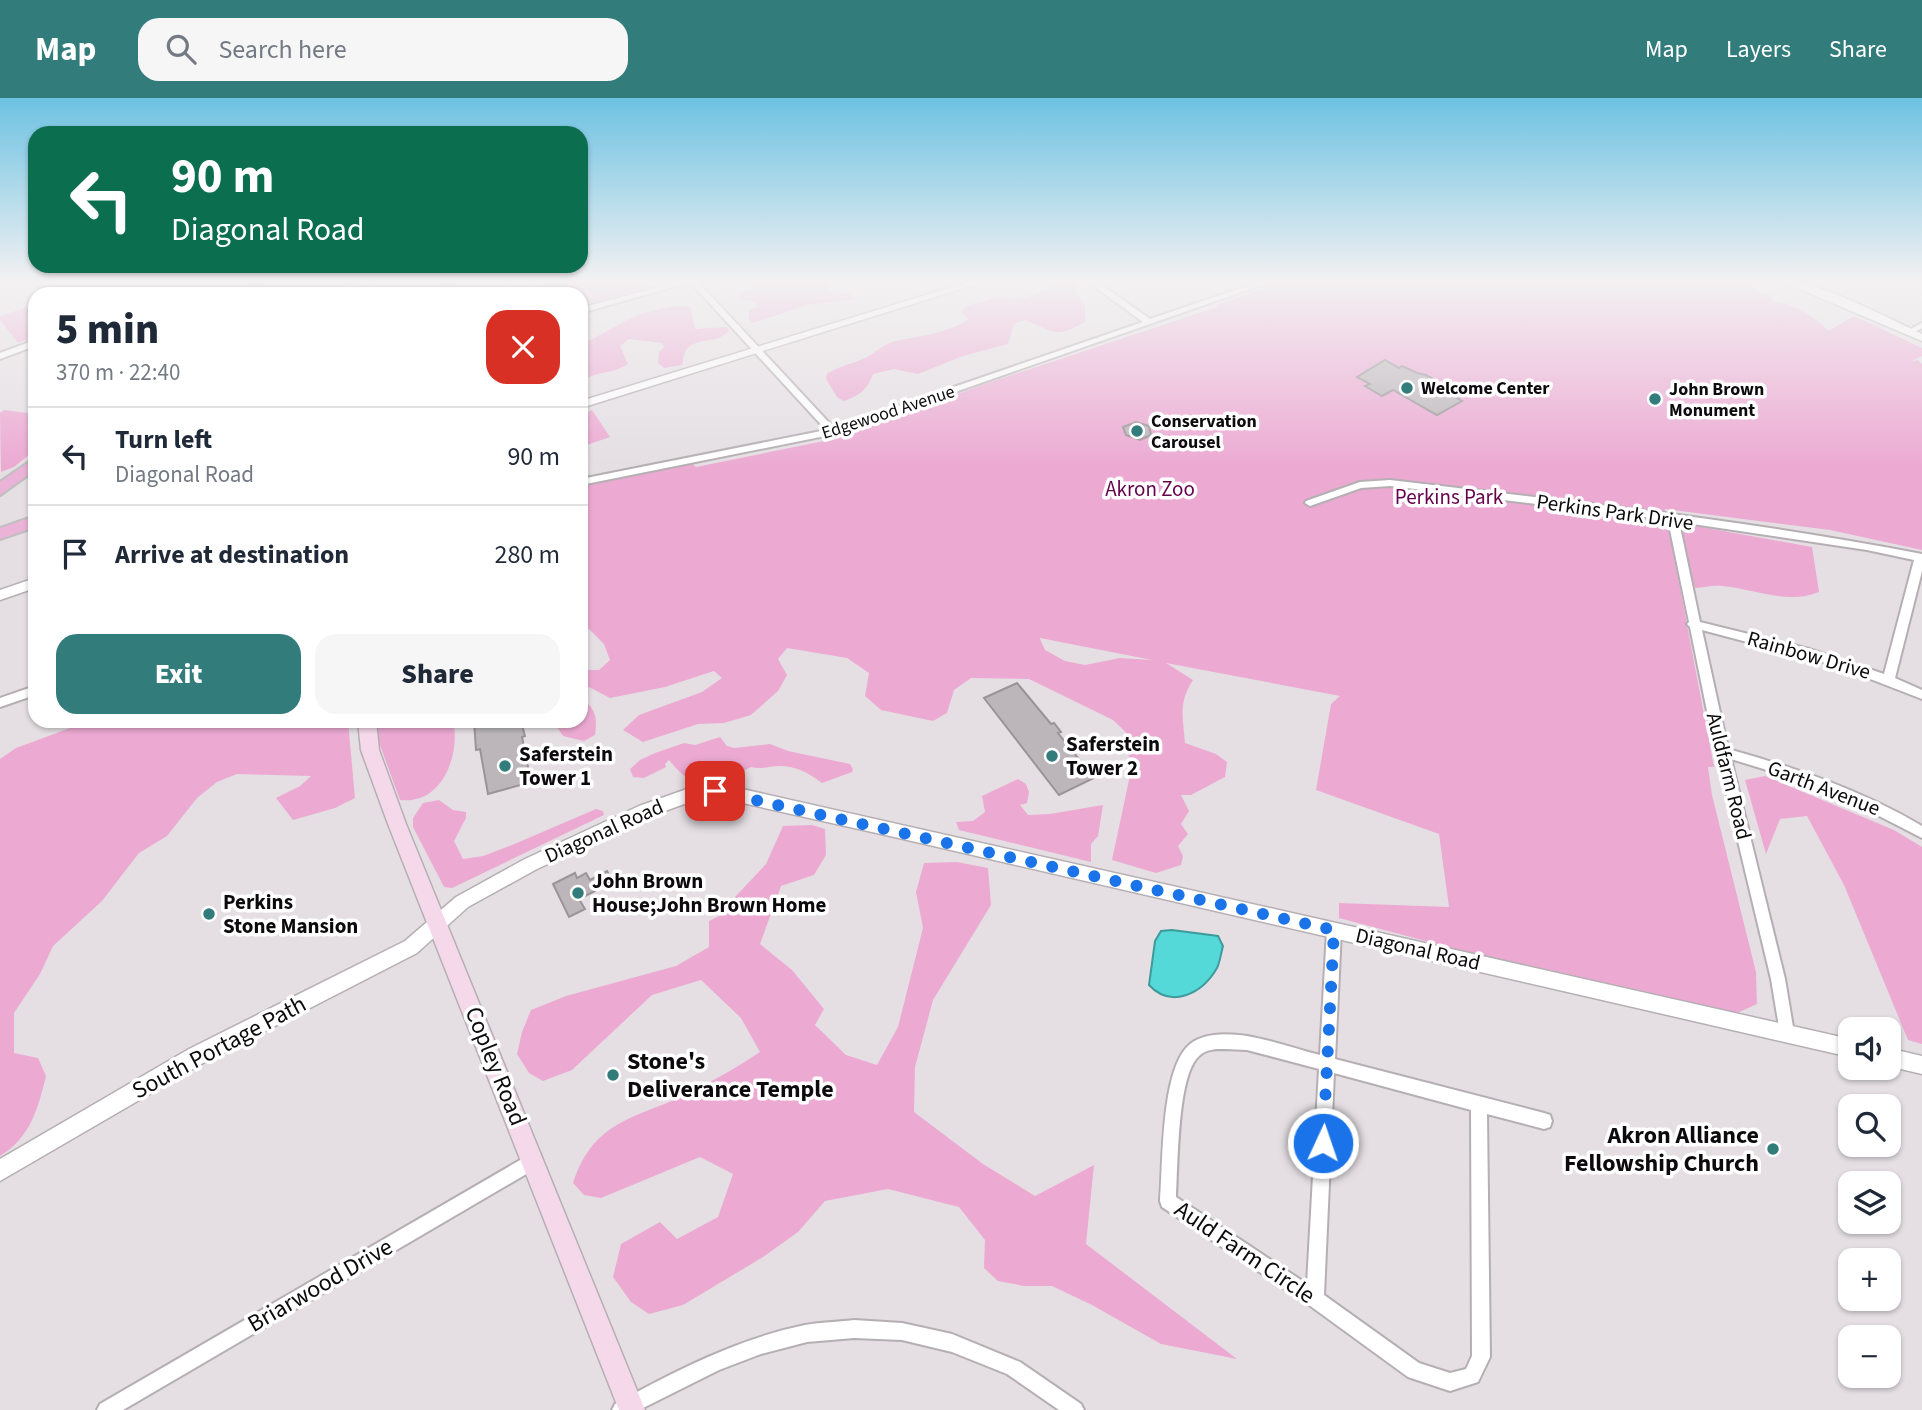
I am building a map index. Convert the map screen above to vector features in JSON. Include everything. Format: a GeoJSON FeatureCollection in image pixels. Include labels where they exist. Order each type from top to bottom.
{"type":"FeatureCollection","features":[{"type":"Feature","properties":{"kind":"main road"},"geometry":{"type":"LineString","coordinates":[[4,484],[28,468]]}},
{"type":"Feature","properties":{"kind":"main road"},"geometry":{"type":"LineString","coordinates":[[0,534],[28,524]]}},
{"type":"Feature","properties":{"kind":"main road","name":"Copley Road"},"geometry":{"type":"LineString","coordinates":[[368,728],[370,750],[534,1160],[627,1408]]}},
{"type":"Feature","properties":{"kind":"street"},"geometry":{"type":"LineString","coordinates":[[752,343],[832,432]]}},
{"type":"Feature","properties":{"kind":"street"},"geometry":{"type":"LineString","coordinates":[[588,403],[780,343]]}},
{"type":"Feature","properties":{"kind":"street","name":"Edgewood Avenue"},"geometry":{"type":"LineString","coordinates":[[588,481],[832,432],[1088,343]]}},
{"type":"Feature","properties":{"kind":"street"},"geometry":{"type":"LineString","coordinates":[[0,356],[28,346]]}},
{"type":"Feature","properties":{"kind":"street","name":"Perkins Park Drive"},"geometry":{"type":"LineString","coordinates":[[1310,503],[1360,485],[1390,483],[1673,519],[1867,547],[1921,558]]}},
{"type":"Feature","properties":{"kind":"street","name":"Auldfarm Road"},"geometry":{"type":"LineString","coordinates":[[1673,519],[1693,624],[1778,979],[1787,1033]]}},
{"type":"Feature","properties":{"kind":"street"},"geometry":{"type":"LineString","coordinates":[[1889,679],[1921,558]]}},
{"type":"Feature","properties":{"kind":"street"},"geometry":{"type":"LineString","coordinates":[[0,595],[28,585]]}},
{"type":"Feature","properties":{"kind":"street","name":"Rainbow Drive"},"geometry":{"type":"LineString","coordinates":[[1693,624],[1798,649],[1889,679],[1922,695]]}},
{"type":"Feature","properties":{"kind":"street"},"geometry":{"type":"LineString","coordinates":[[0,703],[28,693]]}},
{"type":"Feature","properties":{"kind":"street","name":"Garth Avenue"},"geometry":{"type":"LineString","coordinates":[[1723,752],[1826,783],[1880,808],[1922,833]]}},
{"type":"Feature","properties":{"kind":"street","name":"Diagonal Road"},"geometry":{"type":"LineString","coordinates":[[437,923],[462,902],[588,836],[690,794],[715,791],[1838,1045]]}},
{"type":"Feature","properties":{"kind":"street","name":"South Portage Path"},"geometry":{"type":"LineString","coordinates":[[0,1171],[196,1056],[411,947],[437,923]]}},
{"type":"Feature","properties":{"kind":"street"},"geometry":{"type":"LineString","coordinates":[[1315,1299],[1334,930]]}},
{"type":"Feature","properties":{"kind":"street","name":"Auld Farm Circle"},"geometry":{"type":"LineString","coordinates":[[1479,1104],[1481,1357],[1472,1376],[1450,1382],[1414,1371],[1315,1299],[1168,1201],[1179,1075],[1191,1052],[1213,1042],[1247,1044],[1327,1065],[1479,1104],[1544,1121]]}},
{"type":"Feature","properties":{"kind":"street"},"geometry":{"type":"LineString","coordinates":[[1901,1060],[1922,1065]]}},
{"type":"Feature","properties":{"kind":"street","name":"Briarwood Drive"},"geometry":{"type":"LineString","coordinates":[[106,1410],[534,1160]]}},
{"type":"Feature","properties":{"kind":"street"},"geometry":{"type":"LineString","coordinates":[[627,1408],[721,1361],[786,1337],[838,1329],[875,1328],[957,1342],[1027,1374],[1075,1410]]}},
{"type":"Feature","properties":{"kind":"green space"},"geometry":{"type":"Polygon","coordinates":[[[588,343],[624,343],[620,346],[628,364],[588,378],[588,343]]]}},
{"type":"Feature","properties":{"kind":"green space"},"geometry":{"type":"Polygon","coordinates":[[[662,343],[696,343],[685,352],[682,365],[664,368],[658,363],[659,352],[664,347],[662,343]]]}},
{"type":"Feature","properties":{"kind":"green space"},"geometry":{"type":"Polygon","coordinates":[[[1008,343],[963,356],[918,374],[894,369],[873,374],[862,391],[844,401],[837,397],[826,379],[827,374],[889,344],[1008,343]]]}},
{"type":"Feature","properties":{"kind":"green space","name":"Perkins Park"},"geometry":{"type":"Polygon","coordinates":[[[1108,343],[1912,343],[1922,348],[1922,356],[1910,362],[1918,360],[1922,364],[1922,550],[1830,530],[1665,509],[1714,767],[1708,767],[1712,795],[1756,972],[1757,1004],[1724,1019],[1557,981],[1452,948],[1339,918],[1339,903],[1449,907],[1439,834],[1316,790],[1331,704],[1340,696],[1166,663],[1193,680],[1183,703],[1185,743],[1216,754],[1227,762],[1225,777],[1191,795],[1181,795],[1189,811],[1181,824],[1188,834],[1178,846],[1183,856],[1181,865],[1156,873],[1112,860],[1133,761],[1128,755],[1135,741],[1113,720],[1029,679],[971,678],[954,690],[947,713],[933,721],[881,710],[865,696],[869,673],[847,658],[787,648],[778,659],[787,675],[778,691],[751,715],[724,723],[698,724],[643,742],[623,730],[639,715],[702,692],[722,678],[714,671],[665,687],[610,698],[588,687],[588,670],[599,670],[610,660],[604,644],[588,628],[588,485],[650,470],[693,464],[696,467],[834,439],[1108,343]],[[1040,638],[1045,650],[1065,661],[1085,665],[1120,658],[1152,660],[1040,638]]]}},
{"type":"Feature","properties":{"kind":"green space"},"geometry":{"type":"Polygon","coordinates":[[[4,410],[28,413],[28,456],[14,467],[1,472],[0,413],[4,410]]]}},
{"type":"Feature","properties":{"kind":"green space"},"geometry":{"type":"Polygon","coordinates":[[[592,410],[610,437],[588,445],[588,412],[592,410]]]}},
{"type":"Feature","properties":{"kind":"green space"},"geometry":{"type":"Polygon","coordinates":[[[1690,525],[1812,547],[1819,592],[1807,596],[1783,597],[1722,586],[1695,588],[1681,543],[1681,527],[1690,525]]]}},
{"type":"Feature","properties":{"kind":"green space"},"geometry":{"type":"Polygon","coordinates":[[[588,704],[590,706],[596,719],[595,735],[584,741],[563,736],[558,728],[588,728],[588,704]]]}},
{"type":"Feature","properties":{"kind":"green space"},"geometry":{"type":"Polygon","coordinates":[[[70,728],[349,728],[355,798],[335,808],[293,820],[276,798],[300,786],[311,776],[237,774],[217,782],[197,798],[167,836],[139,853],[102,901],[53,946],[40,974],[14,1013],[14,1053],[38,1058],[46,1076],[36,1111],[26,1131],[19,1141],[0,1156],[0,759],[16,748],[70,728]]]}},
{"type":"Feature","properties":{"kind":"green space"},"geometry":{"type":"Polygon","coordinates":[[[378,728],[454,728],[450,765],[436,787],[426,795],[414,800],[400,800],[377,737],[378,728]]]}},
{"type":"Feature","properties":{"kind":"green space"},"geometry":{"type":"Polygon","coordinates":[[[720,737],[727,746],[734,748],[770,744],[788,751],[850,764],[853,769],[852,772],[822,783],[791,767],[751,767],[741,772],[722,761],[713,763],[715,771],[708,777],[696,781],[685,776],[669,760],[665,764],[666,767],[644,778],[633,777],[630,769],[640,760],[655,753],[684,743],[695,745],[720,737]]]}},
{"type":"Feature","properties":{"kind":"green space"},"geometry":{"type":"Polygon","coordinates":[[[1765,776],[1894,830],[1922,847],[1922,1044],[1908,1040],[1901,1017],[1899,1017],[1844,885],[1807,816],[1780,819],[1766,854],[1745,780],[1765,776]]]}},
{"type":"Feature","properties":{"kind":"green space"},"geometry":{"type":"Polygon","coordinates":[[[1018,779],[1026,784],[1029,792],[1027,803],[1020,805],[1028,815],[1103,805],[1098,836],[1091,844],[1091,862],[959,830],[956,822],[973,821],[985,812],[982,796],[1018,779]]]}},
{"type":"Feature","properties":{"kind":"green space"},"geometry":{"type":"Polygon","coordinates":[[[439,800],[453,810],[466,812],[466,818],[454,841],[463,859],[483,856],[596,809],[603,811],[604,815],[452,888],[444,887],[413,827],[413,818],[423,803],[439,800]]]}},
{"type":"Feature","properties":{"kind":"green space"},"geometry":{"type":"Polygon","coordinates":[[[812,825],[825,829],[826,855],[814,875],[781,886],[760,944],[792,970],[824,1009],[815,1025],[846,1055],[877,1065],[898,1027],[923,928],[916,892],[924,863],[957,862],[988,868],[991,905],[933,1000],[915,1067],[914,1112],[983,1164],[1035,1196],[1094,1165],[1086,1244],[1237,1359],[1161,1344],[1052,1286],[1024,1286],[998,1281],[984,1268],[985,1240],[959,1207],[888,1189],[825,1201],[798,1232],[763,1257],[683,1305],[649,1314],[631,1302],[613,1277],[621,1244],[660,1222],[677,1239],[718,1217],[733,1174],[700,1157],[601,1198],[584,1195],[573,1183],[582,1162],[605,1133],[619,1124],[689,1093],[760,1052],[741,1018],[701,980],[652,995],[572,1070],[543,1081],[529,1073],[517,1054],[522,1032],[531,1010],[566,996],[676,966],[709,947],[709,921],[729,911],[735,897],[766,864],[783,826],[812,825]]]}},
{"type":"Feature","properties":{"kind":"water"},"geometry":{"type":"Polygon","coordinates":[[[1161,931],[1218,936],[1223,946],[1218,966],[1211,977],[1195,991],[1176,997],[1158,992],[1149,985],[1155,941],[1161,931]]]}},
{"type":"Feature","properties":{"kind":"building","name":"Welcome Center"},"geometry":{"type":"Polygon","coordinates":[[[1385,360],[1399,368],[1402,366],[1426,375],[1448,387],[1443,390],[1462,401],[1437,415],[1393,390],[1382,396],[1365,386],[1370,384],[1357,377],[1385,360]]]}},
{"type":"Feature","properties":{"kind":"building","name":"Conservation Carousel"},"geometry":{"type":"Polygon","coordinates":[[[1136,422],[1149,426],[1151,435],[1140,440],[1126,435],[1123,427],[1136,422]]]}},
{"type":"Feature","properties":{"kind":"building","name":"Saferstein Tower 2"},"geometry":{"type":"Polygon","coordinates":[[[1017,683],[1051,724],[1054,723],[1061,732],[1058,733],[1094,778],[1059,795],[984,698],[1017,683]]]}},
{"type":"Feature","properties":{"kind":"building","name":"Saferstein Tower 1"},"geometry":{"type":"Polygon","coordinates":[[[474,728],[523,728],[525,736],[522,737],[531,782],[488,794],[480,749],[476,750],[474,728]]]}},
{"type":"Feature","properties":{"kind":"building","name":"John Brown House;John Brown Home"},"geometry":{"type":"Polygon","coordinates":[[[607,871],[613,882],[579,899],[585,909],[569,917],[553,884],[575,873],[577,878],[586,873],[590,880],[607,871]]]}},
{"type":"Feature","properties":{"kind":"place","name":"Welcome Center"},"geometry":{"type":"Point","coordinates":[1407,388]}},
{"type":"Feature","properties":{"kind":"place","name":"John Brown Monument"},"geometry":{"type":"Point","coordinates":[1655,399]}},
{"type":"Feature","properties":{"kind":"place","name":"Conservation Carousel"},"geometry":{"type":"Point","coordinates":[1137,431]}},
{"type":"Feature","properties":{"kind":"place","name":"Saferstein Tower 2"},"geometry":{"type":"Point","coordinates":[1052,756]}},
{"type":"Feature","properties":{"kind":"place","name":"Saferstein Tower 1"},"geometry":{"type":"Point","coordinates":[505,766]}},
{"type":"Feature","properties":{"kind":"place","name":"John Brown House;John Brown Home"},"geometry":{"type":"Point","coordinates":[578,893]}},
{"type":"Feature","properties":{"kind":"place","name":"Perkins Stone Mansion"},"geometry":{"type":"Point","coordinates":[209,914]}},
{"type":"Feature","properties":{"kind":"place","name":"Stone's Deliverance Temple"},"geometry":{"type":"Point","coordinates":[613,1075]}},
{"type":"Feature","properties":{"kind":"place","name":"Akron Alliance Fellowship Church"},"geometry":{"type":"Point","coordinates":[1773,1149]}},
{"type":"Feature","properties":{"kind":"route"},"geometry":{"type":"LineString","coordinates":[[715,791],[903,831],[1334,930],[1323,1143]]}},
{"type":"Feature","properties":{"kind":"park label","name":"Akron Zoo"},"geometry":{"type":"Point","coordinates":[1150,489]}}]}
